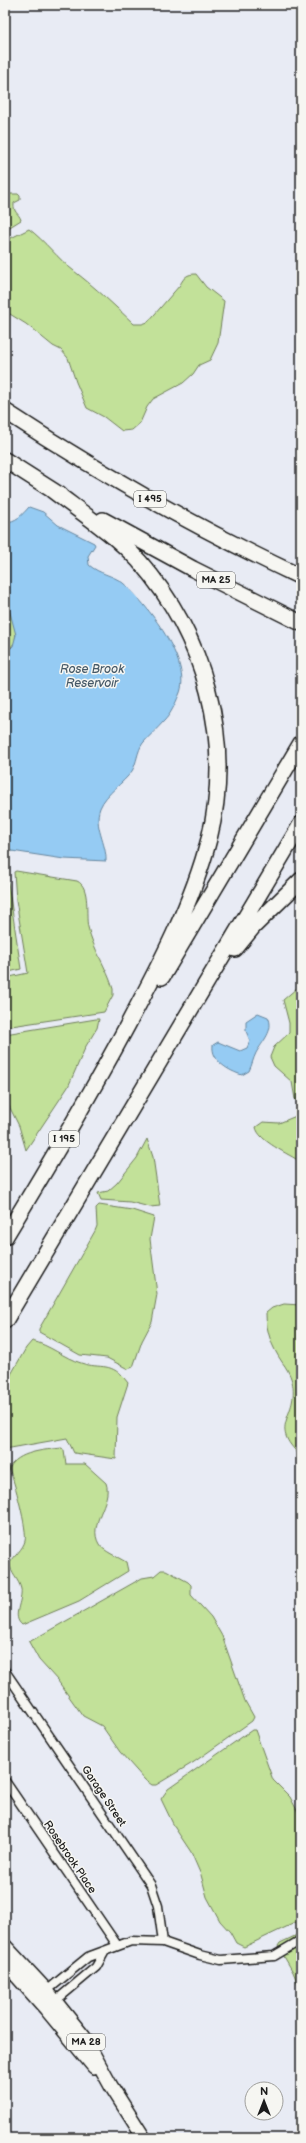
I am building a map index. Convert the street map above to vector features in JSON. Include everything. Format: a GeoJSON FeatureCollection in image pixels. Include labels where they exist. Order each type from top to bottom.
{"type":"FeatureCollection","features":[{"type":"Feature","properties":{"kind":"highway","name":"I 495"},"geometry":{"type":"LineString","coordinates":[[5,411],[60,446],[161,504],[301,577]]}},
{"type":"Feature","properties":{"kind":"highway"},"geometry":{"type":"LineString","coordinates":[[5,460],[52,490],[128,550],[164,593],[184,628],[198,659],[210,698],[215,731],[217,770],[216,798],[209,838],[177,926],[149,986],[119,1040]]}},
{"type":"Feature","properties":{"kind":"highway","name":"MA 25"},"geometry":{"type":"LineString","coordinates":[[52,490],[193,569],[301,623]]}},
{"type":"Feature","properties":{"kind":"highway"},"geometry":{"type":"LineString","coordinates":[[119,1040],[154,990],[301,743]]}},
{"type":"Feature","properties":{"kind":"highway"},"geometry":{"type":"LineString","coordinates":[[154,1074],[189,1010],[301,824]]}},
{"type":"Feature","properties":{"kind":"highway"},"geometry":{"type":"LineString","coordinates":[[5,1322],[154,1074],[240,943],[281,897],[301,880]]}},
{"type":"Feature","properties":{"kind":"highway","name":"I 195"},"geometry":{"type":"LineString","coordinates":[[5,1237],[71,1127],[119,1040]]}},
{"type":"Feature","properties":{"kind":"highway"},"geometry":{"type":"LineString","coordinates":[[5,1327],[20,1297]]}},
{"type":"Feature","properties":{"kind":"main road","name":"MA 28"},"geometry":{"type":"LineString","coordinates":[[5,1946],[111,2086],[144,2138]]}},
{"type":"Feature","properties":{"kind":"main road","name":"MA 28"},"geometry":{"type":"LineString","coordinates":[[5,1963],[46,2000]]}},
{"type":"Feature","properties":{"kind":"street","name":"Garage Street"},"geometry":{"type":"LineString","coordinates":[[5,1671],[151,1885],[158,1906],[163,1942]]}},
{"type":"Feature","properties":{"kind":"street","name":"Rosebrook Place"},"geometry":{"type":"LineString","coordinates":[[5,1781],[116,1945]]}},
{"type":"Feature","properties":{"kind":"street"},"geometry":{"type":"LineString","coordinates":[[46,2000],[88,1957],[116,1945],[140,1940],[163,1942],[200,1955],[221,1960],[274,1956],[301,1940]]}},
{"type":"Feature","properties":{"kind":"street"},"geometry":{"type":"LineString","coordinates":[[46,2000],[96,1967],[105,1951]]}},
{"type":"Feature","properties":{"kind":"green space"},"geometry":{"type":"Polygon","coordinates":[[[5,187],[9,194],[18,194],[20,196],[20,200],[14,203],[14,206],[15,211],[21,220],[5,230],[5,187]]]}},
{"type":"Feature","properties":{"kind":"green space"},"geometry":{"type":"Polygon","coordinates":[[[29,229],[68,266],[134,324],[148,322],[188,275],[196,274],[206,287],[224,301],[218,343],[210,360],[199,365],[193,374],[183,383],[153,399],[147,407],[140,423],[132,430],[122,431],[104,417],[87,408],[68,358],[61,350],[53,346],[26,324],[5,311],[5,241],[29,229]]]}},
{"type":"Feature","properties":{"kind":"green space"},"geometry":{"type":"Polygon","coordinates":[[[5,594],[16,629],[15,642],[5,654],[5,594]]]}},
{"type":"Feature","properties":{"kind":"green space"},"geometry":{"type":"Polygon","coordinates":[[[16,871],[77,881],[81,884],[86,895],[87,922],[90,935],[113,989],[113,995],[104,1012],[5,1027],[5,978],[28,973],[16,900],[14,872],[16,871]]]}},
{"type":"Feature","properties":{"kind":"green space"},"geometry":{"type":"Polygon","coordinates":[[[5,872],[7,876],[21,969],[5,973],[5,872]]]}},
{"type":"Feature","properties":{"kind":"green space"},"geometry":{"type":"Polygon","coordinates":[[[297,988],[301,989],[301,1104],[295,1099],[292,1082],[274,1066],[270,1057],[274,1047],[289,1033],[289,1023],[283,1000],[297,988]]]}},
{"type":"Feature","properties":{"kind":"green space"},"geometry":{"type":"Polygon","coordinates":[[[99,1019],[97,1028],[86,1046],[68,1087],[26,1150],[19,1126],[5,1098],[5,1034],[99,1019]]]}},
{"type":"Feature","properties":{"kind":"green space"},"geometry":{"type":"Polygon","coordinates":[[[301,1114],[301,1162],[268,1142],[258,1132],[256,1127],[263,1122],[279,1123],[301,1114]]]}},
{"type":"Feature","properties":{"kind":"green space"},"geometry":{"type":"Polygon","coordinates":[[[147,1139],[153,1157],[160,1206],[150,1207],[130,1202],[101,1200],[98,1193],[108,1191],[117,1183],[137,1158],[147,1139]]]}},
{"type":"Feature","properties":{"kind":"green space"},"geometry":{"type":"Polygon","coordinates":[[[99,1205],[132,1210],[154,1217],[150,1239],[157,1294],[152,1322],[142,1341],[133,1367],[128,1369],[107,1358],[80,1355],[39,1332],[39,1329],[95,1231],[97,1226],[96,1208],[99,1205]]]}},
{"type":"Feature","properties":{"kind":"green space"},"geometry":{"type":"Polygon","coordinates":[[[284,1304],[301,1305],[301,1456],[291,1445],[286,1436],[285,1428],[292,1403],[292,1381],[273,1345],[268,1333],[266,1320],[266,1313],[272,1308],[284,1304]]]}},
{"type":"Feature","properties":{"kind":"green space"},"geometry":{"type":"Polygon","coordinates":[[[32,1341],[45,1345],[81,1363],[111,1368],[122,1376],[128,1383],[117,1417],[116,1459],[74,1453],[67,1438],[5,1449],[5,1385],[26,1348],[32,1341]]]}},
{"type":"Feature","properties":{"kind":"green space"},"geometry":{"type":"Polygon","coordinates":[[[62,1448],[64,1451],[66,1464],[85,1464],[106,1483],[106,1498],[98,1521],[96,1536],[101,1547],[126,1562],[128,1571],[79,1601],[22,1625],[17,1617],[21,1589],[11,1570],[10,1563],[22,1547],[25,1541],[25,1535],[20,1505],[9,1469],[18,1458],[32,1452],[62,1448]]]}},
{"type":"Feature","properties":{"kind":"green space"},"geometry":{"type":"Polygon","coordinates":[[[161,1570],[166,1570],[191,1585],[191,1595],[211,1617],[222,1636],[245,1701],[254,1717],[252,1721],[194,1762],[156,1785],[152,1785],[145,1780],[120,1752],[102,1726],[83,1716],[58,1681],[39,1660],[29,1642],[142,1578],[154,1576],[161,1570]]]}},
{"type":"Feature","properties":{"kind":"green space"},"geometry":{"type":"Polygon","coordinates":[[[252,1730],[255,1730],[273,1780],[290,1797],[301,1818],[301,1920],[244,1947],[236,1943],[230,1932],[220,1921],[207,1897],[201,1875],[191,1852],[175,1828],[161,1799],[168,1789],[252,1730]]]}},
{"type":"Feature","properties":{"kind":"green space"},"geometry":{"type":"Polygon","coordinates":[[[301,1933],[301,1991],[293,1972],[278,1946],[280,1943],[301,1933]]]}},
{"type":"Feature","properties":{"kind":"water","name":"Rose Brook Reservoir"},"geometry":{"type":"Polygon","coordinates":[[[29,507],[43,512],[58,525],[94,543],[95,545],[88,556],[89,565],[123,583],[144,604],[165,634],[180,667],[182,682],[179,695],[171,712],[143,743],[132,771],[110,793],[100,808],[98,821],[106,861],[64,859],[5,850],[5,654],[13,646],[16,635],[5,594],[5,522],[16,519],[29,507]]]}},
{"type":"Feature","properties":{"kind":"water"},"geometry":{"type":"Polygon","coordinates":[[[258,1013],[268,1017],[270,1022],[269,1031],[256,1053],[249,1071],[242,1075],[227,1068],[218,1060],[213,1051],[213,1045],[218,1042],[240,1051],[247,1048],[250,1041],[246,1031],[246,1021],[258,1013]]]}}]}
